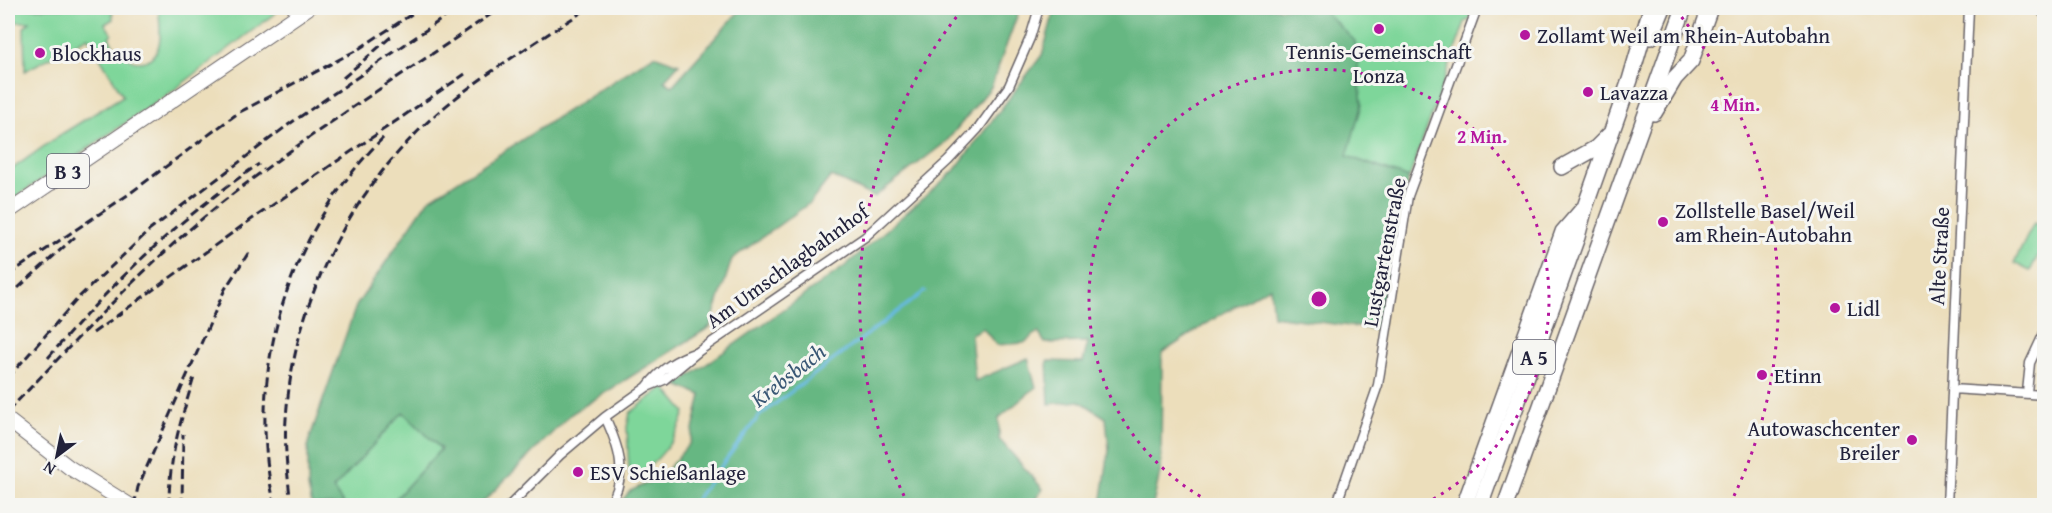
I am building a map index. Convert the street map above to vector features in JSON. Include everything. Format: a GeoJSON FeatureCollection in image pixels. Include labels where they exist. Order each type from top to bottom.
{"type":"FeatureCollection","features":[{"type":"Feature","properties":{"kind":"highway","name":"A 5"},"geometry":{"type":"LineString","coordinates":[[1630,80],[1640,8]]}},
{"type":"Feature","properties":{"kind":"highway","name":"A 5"},"geometry":{"type":"LineString","coordinates":[[1480,506],[1577,237],[1585,207],[1630,80],[1651,8]]}},
{"type":"Feature","properties":{"kind":"highway","name":"A 5"},"geometry":{"type":"LineString","coordinates":[[1630,80],[1663,8]]}},
{"type":"Feature","properties":{"kind":"highway","name":"A 5"},"geometry":{"type":"LineString","coordinates":[[1505,506],[1684,8]]}},
{"type":"Feature","properties":{"kind":"highway"},"geometry":{"type":"LineString","coordinates":[[1631,155],[1664,95],[1675,78],[1691,61],[1710,8]]}},
{"type":"Feature","properties":{"kind":"highway"},"geometry":{"type":"LineString","coordinates":[[1562,167],[1596,148],[1611,133]]}},
{"type":"Feature","properties":{"kind":"highway"},"geometry":{"type":"LineString","coordinates":[[1464,506],[1563,232],[1585,207]]}},
{"type":"Feature","properties":{"kind":"main road","name":"B 3"},"geometry":{"type":"LineString","coordinates":[[8,212],[308,8]]}},
{"type":"Feature","properties":{"kind":"main road"},"geometry":{"type":"LineString","coordinates":[[8,420],[69,468],[131,506]]}},
{"type":"Feature","properties":{"kind":"street","name":"Am Umschlagbahnhof"},"geometry":{"type":"LineString","coordinates":[[509,506],[560,455],[605,417],[647,387],[664,380],[699,351],[864,237],[948,161],[978,129],[1009,86],[1030,38],[1039,8]]}},
{"type":"Feature","properties":{"kind":"street","name":"Lustgartenstraße"},"geometry":{"type":"LineString","coordinates":[[1336,506],[1378,385],[1408,196],[1477,8]]}},
{"type":"Feature","properties":{"kind":"street","name":"Alte Straße"},"geometry":{"type":"LineString","coordinates":[[1947,506],[1969,8]]}},
{"type":"Feature","properties":{"kind":"street"},"geometry":{"type":"LineString","coordinates":[[2039,8],[2044,14]]}},
{"type":"Feature","properties":{"kind":"street"},"geometry":{"type":"LineString","coordinates":[[2027,392],[2030,363],[2044,333]]}},
{"type":"Feature","properties":{"kind":"street"},"geometry":{"type":"LineString","coordinates":[[1952,389],[2027,392],[2044,396]]}},
{"type":"Feature","properties":{"kind":"street"},"geometry":{"type":"LineString","coordinates":[[605,417],[619,446],[621,464],[619,482],[609,506]]}},
{"type":"Feature","properties":{"kind":"green space"},"geometry":{"type":"Polygon","coordinates":[[[8,8],[112,8],[113,19],[105,24],[112,34],[109,37],[112,43],[123,55],[136,61],[143,61],[150,58],[158,48],[159,10],[282,8],[174,90],[8,202],[8,172],[60,135],[123,96],[88,37],[25,71],[24,27],[30,22],[8,22],[8,8]]]}},
{"type":"Feature","properties":{"kind":"green space"},"geometry":{"type":"Polygon","coordinates":[[[742,8],[1020,8],[991,87],[946,142],[874,197],[831,176],[811,202],[732,259],[710,327],[571,414],[480,505],[390,505],[441,449],[403,412],[333,489],[344,505],[312,505],[308,487],[308,443],[356,306],[428,200],[654,55],[679,64],[664,81],[672,86],[742,8]]]}},
{"type":"Feature","properties":{"kind":"green space"},"geometry":{"type":"Polygon","coordinates":[[[1055,8],[1321,8],[1355,41],[1362,104],[1347,156],[1409,178],[1400,206],[1380,330],[1273,316],[1270,287],[1223,313],[1162,353],[1161,468],[1153,505],[1101,505],[1109,450],[1106,418],[1080,401],[1049,404],[1047,361],[1083,362],[1088,342],[1045,343],[1038,332],[1024,343],[996,345],[983,328],[971,334],[975,381],[1028,358],[1036,387],[999,418],[999,439],[1043,489],[1031,505],[618,505],[630,491],[661,477],[690,443],[701,395],[677,385],[845,266],[954,171],[1042,55],[1055,8]]]}},
{"type":"Feature","properties":{"kind":"green space"},"geometry":{"type":"Polygon","coordinates":[[[1321,8],[1477,8],[1474,17],[1465,22],[1409,178],[1346,156],[1362,104],[1321,8]]]}},
{"type":"Feature","properties":{"kind":"green space"},"geometry":{"type":"Polygon","coordinates":[[[2034,223],[2044,228],[2044,244],[2030,271],[2014,263],[2034,223]]]}},
{"type":"Feature","properties":{"kind":"green space"},"geometry":{"type":"Polygon","coordinates":[[[664,387],[685,412],[677,432],[666,449],[651,465],[634,477],[629,473],[627,427],[630,413],[664,387]]]}},
{"type":"Feature","properties":{"kind":"green space"},"geometry":{"type":"Polygon","coordinates":[[[403,412],[441,449],[390,505],[344,505],[333,489],[403,412]]]}},
{"type":"Feature","properties":{"kind":"waterway","name":"Krebsbach"},"geometry":{"type":"LineString","coordinates":[[691,506],[759,416],[925,291]]}},
{"type":"Feature","properties":{"kind":"railway"},"geometry":{"type":"LineString","coordinates":[[8,275],[129,194],[238,113],[357,50],[421,8]]}},
{"type":"Feature","properties":{"kind":"railway"},"geometry":{"type":"LineString","coordinates":[[8,378],[79,297],[150,230],[288,125],[458,8]]}},
{"type":"Feature","properties":{"kind":"railway"},"geometry":{"type":"LineString","coordinates":[[8,411],[137,278],[220,204],[323,128],[500,8]]}},
{"type":"Feature","properties":{"kind":"railway"},"geometry":{"type":"LineString","coordinates":[[291,506],[286,441],[291,376],[300,334],[313,293],[330,254],[351,216],[375,180],[433,117],[487,75],[582,12]]}},
{"type":"Feature","properties":{"kind":"railway"},"geometry":{"type":"LineString","coordinates":[[343,78],[393,35]]}},
{"type":"Feature","properties":{"kind":"railway"},"geometry":{"type":"LineString","coordinates":[[93,333],[242,226],[465,74]]}},
{"type":"Feature","properties":{"kind":"railway"},"geometry":{"type":"LineString","coordinates":[[275,506],[267,456],[265,405],[270,355],[282,306],[300,259],[323,214],[352,172],[386,135]]}},
{"type":"Feature","properties":{"kind":"railway"},"geometry":{"type":"LineString","coordinates":[[48,358],[96,304],[173,230],[259,164]]}},
{"type":"Feature","properties":{"kind":"railway"},"geometry":{"type":"LineString","coordinates":[[8,297],[75,237]]}},
{"type":"Feature","properties":{"kind":"railway"},"geometry":{"type":"LineString","coordinates":[[134,506],[138,487],[225,289],[251,249]]}},
{"type":"Feature","properties":{"kind":"railway"},"geometry":{"type":"LineString","coordinates":[[169,506],[173,455],[194,377]]}},
{"type":"Feature","properties":{"kind":"railway"},"geometry":{"type":"LineString","coordinates":[[182,506],[183,434]]}},
{"type":"Feature","properties":{"kind":"place","name":"Tennis-Gemeinschaft Lonza"},"geometry":{"type":"Point","coordinates":[1379,29]}},
{"type":"Feature","properties":{"kind":"place","name":"Zollamt Weil am Rhein-Autobahn"},"geometry":{"type":"Point","coordinates":[1525,35]}},
{"type":"Feature","properties":{"kind":"place","name":"Blockhaus"},"geometry":{"type":"Point","coordinates":[40,53]}},
{"type":"Feature","properties":{"kind":"place","name":"Lavazza"},"geometry":{"type":"Point","coordinates":[1588,92]}},
{"type":"Feature","properties":{"kind":"place","name":"Zollstelle Basel/Weil am Rhein-Autobahn"},"geometry":{"type":"Point","coordinates":[1663,222]}},
{"type":"Feature","properties":{"kind":"place","name":"Lidl"},"geometry":{"type":"Point","coordinates":[1835,308]}},
{"type":"Feature","properties":{"kind":"place","name":"Etinn"},"geometry":{"type":"Point","coordinates":[1762,375]}},
{"type":"Feature","properties":{"kind":"place","name":"Autowaschcenter Breiler"},"geometry":{"type":"Point","coordinates":[1912,440]}},
{"type":"Feature","properties":{"kind":"place","name":"ESV Schießanlage"},"geometry":{"type":"Point","coordinates":[578,472]}}]}
